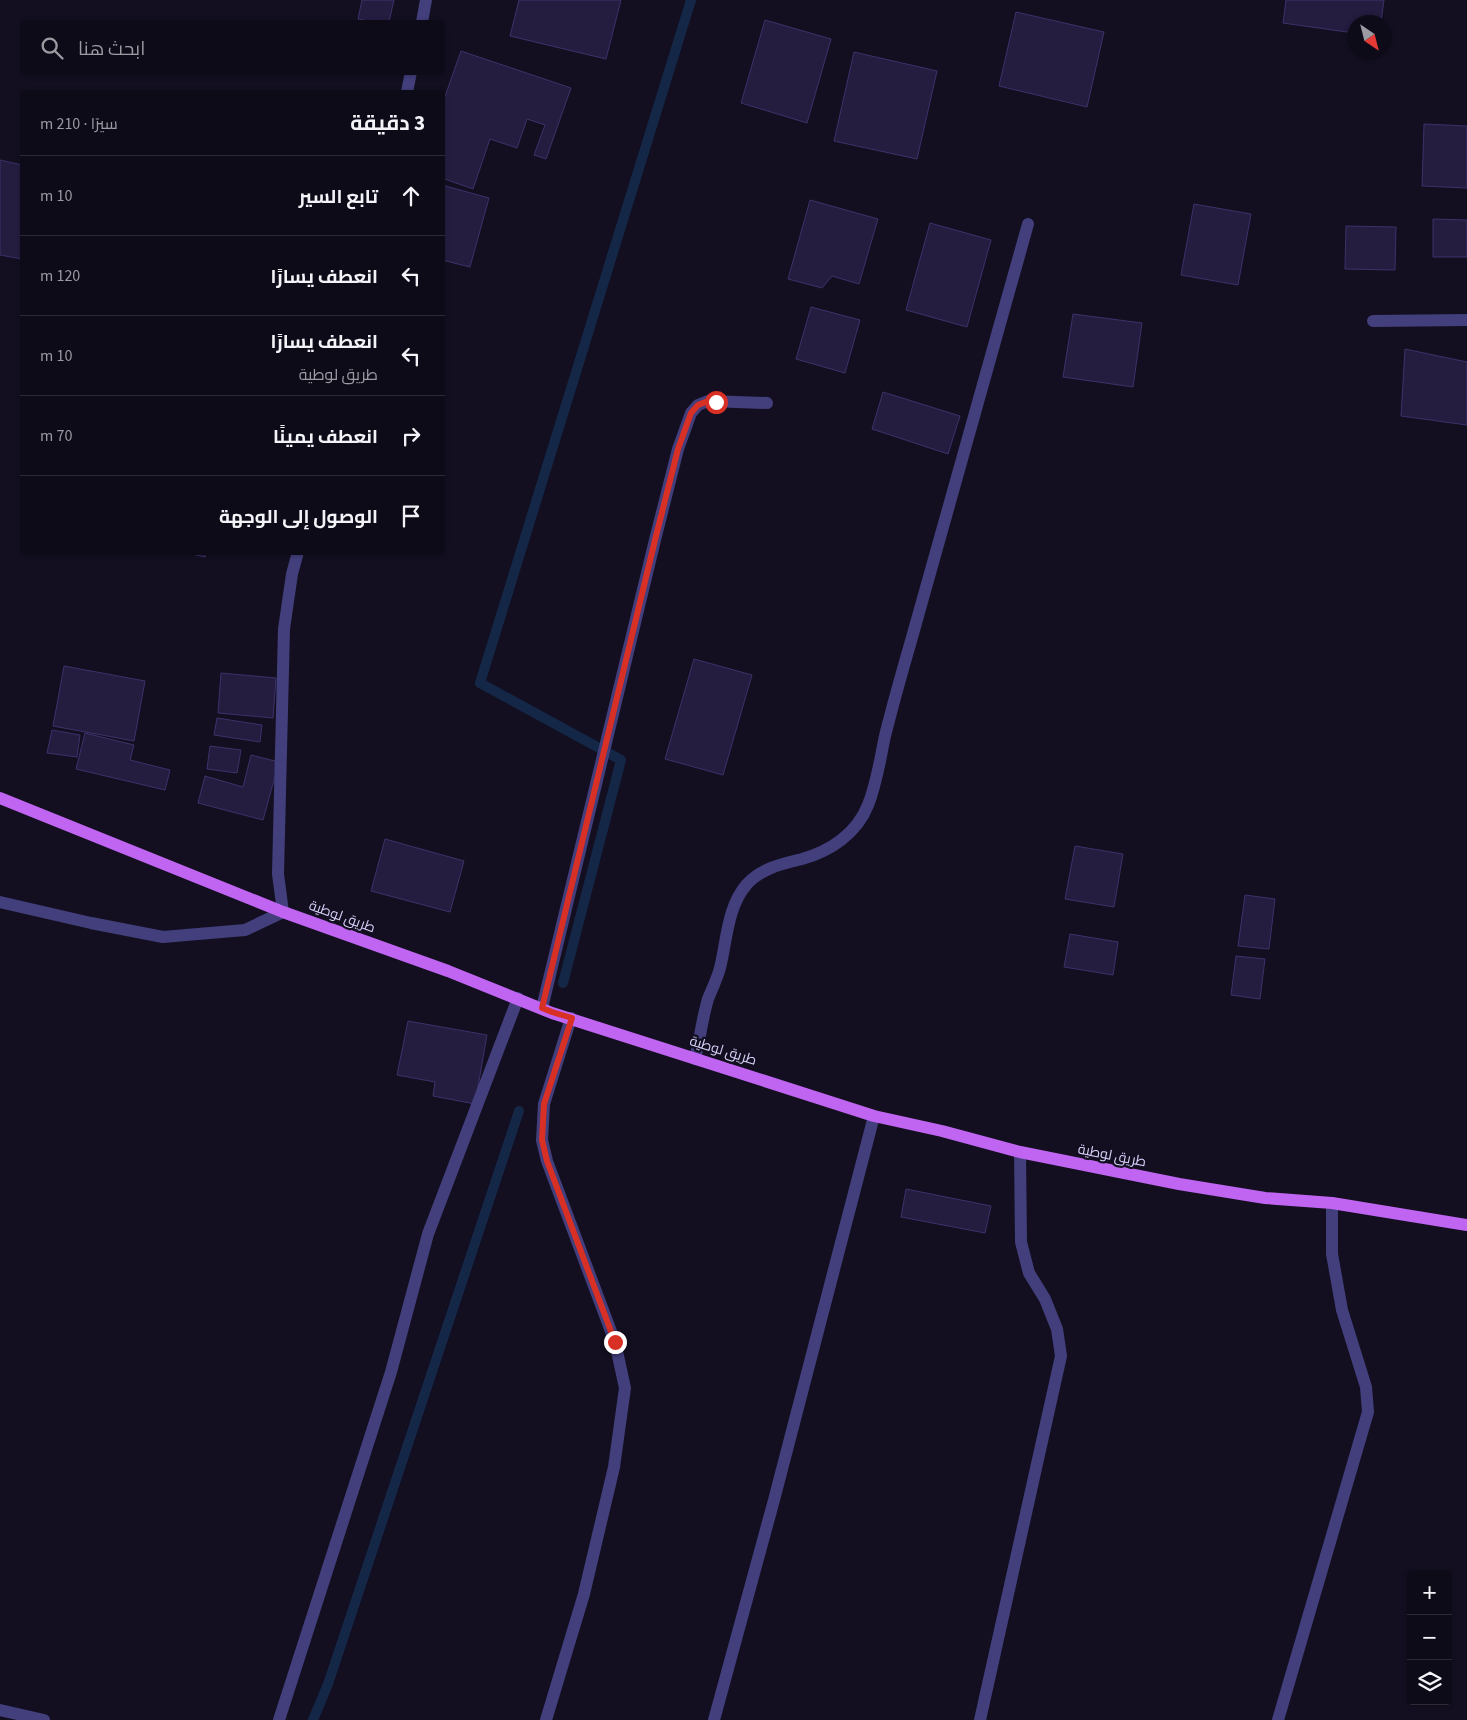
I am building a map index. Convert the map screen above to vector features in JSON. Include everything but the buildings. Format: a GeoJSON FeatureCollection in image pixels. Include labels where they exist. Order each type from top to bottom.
{"type":"FeatureCollection","features":[{"type":"Feature","properties":{"kind":"main road","name":"طريق لوطية"},"geometry":{"type":"LineString","coordinates":[[0,798],[283,912],[552,1012],[874,1116],[942,1131],[1020,1152],[1179,1184],[1264,1198],[1332,1203],[1467,1224]]}},
{"type":"Feature","properties":{"kind":"street"},"geometry":{"type":"LineString","coordinates":[[422,20],[426,0]]}},
{"type":"Feature","properties":{"kind":"street"},"geometry":{"type":"LineString","coordinates":[[407,90],[410,75]]}},
{"type":"Feature","properties":{"kind":"street"},"geometry":{"type":"LineString","coordinates":[[695,1059],[708,1000],[720,968],[728,924],[745,886],[758,874],[781,864],[805,858],[825,850],[843,839],[859,824],[868,804],[875,784],[895,698],[1028,224]]}},
{"type":"Feature","properties":{"kind":"street"},"geometry":{"type":"LineString","coordinates":[[1373,321],[1467,320]]}},
{"type":"Feature","properties":{"kind":"street"},"geometry":{"type":"LineString","coordinates":[[542,1008],[657,531],[678,449],[691,413],[698,405],[708,401],[767,403]]}},
{"type":"Feature","properties":{"kind":"street"},"geometry":{"type":"LineString","coordinates":[[0,902],[91,923],[164,937],[245,930],[283,912],[278,874],[284,629],[292,574],[297,555]]}},
{"type":"Feature","properties":{"kind":"street"},"geometry":{"type":"LineString","coordinates":[[279,1720],[392,1372],[428,1234],[518,998]]}},
{"type":"Feature","properties":{"kind":"street"},"geometry":{"type":"LineString","coordinates":[[546,1720],[584,1594],[614,1467],[625,1388],[615,1342],[547,1161],[542,1140],[544,1104],[572,1018]]}},
{"type":"Feature","properties":{"kind":"street"},"geometry":{"type":"LineString","coordinates":[[714,1720],[776,1492],[874,1116]]}},
{"type":"Feature","properties":{"kind":"street"},"geometry":{"type":"LineString","coordinates":[[980,1720],[1060,1356],[1057,1329],[1045,1299],[1029,1273],[1021,1242],[1020,1152]]}},
{"type":"Feature","properties":{"kind":"street"},"geometry":{"type":"LineString","coordinates":[[1278,1720],[1368,1412],[1366,1387],[1342,1310],[1332,1254],[1332,1203]]}},
{"type":"Feature","properties":{"kind":"street"},"geometry":{"type":"LineString","coordinates":[[0,1710],[44,1720]]}},
{"type":"Feature","properties":{"kind":"waterway"},"geometry":{"type":"LineString","coordinates":[[563,983],[621,760],[480,683],[691,0]]}},
{"type":"Feature","properties":{"kind":"waterway"},"geometry":{"type":"LineString","coordinates":[[313,1720],[328,1684],[519,1111]]}},
{"type":"Feature","properties":{"kind":"route"},"geometry":{"type":"LineString","coordinates":[[615,1342],[547,1161],[542,1140],[544,1104],[572,1018],[542,1008],[678,449],[691,413],[698,405],[708,401],[716,402]]}}]}
